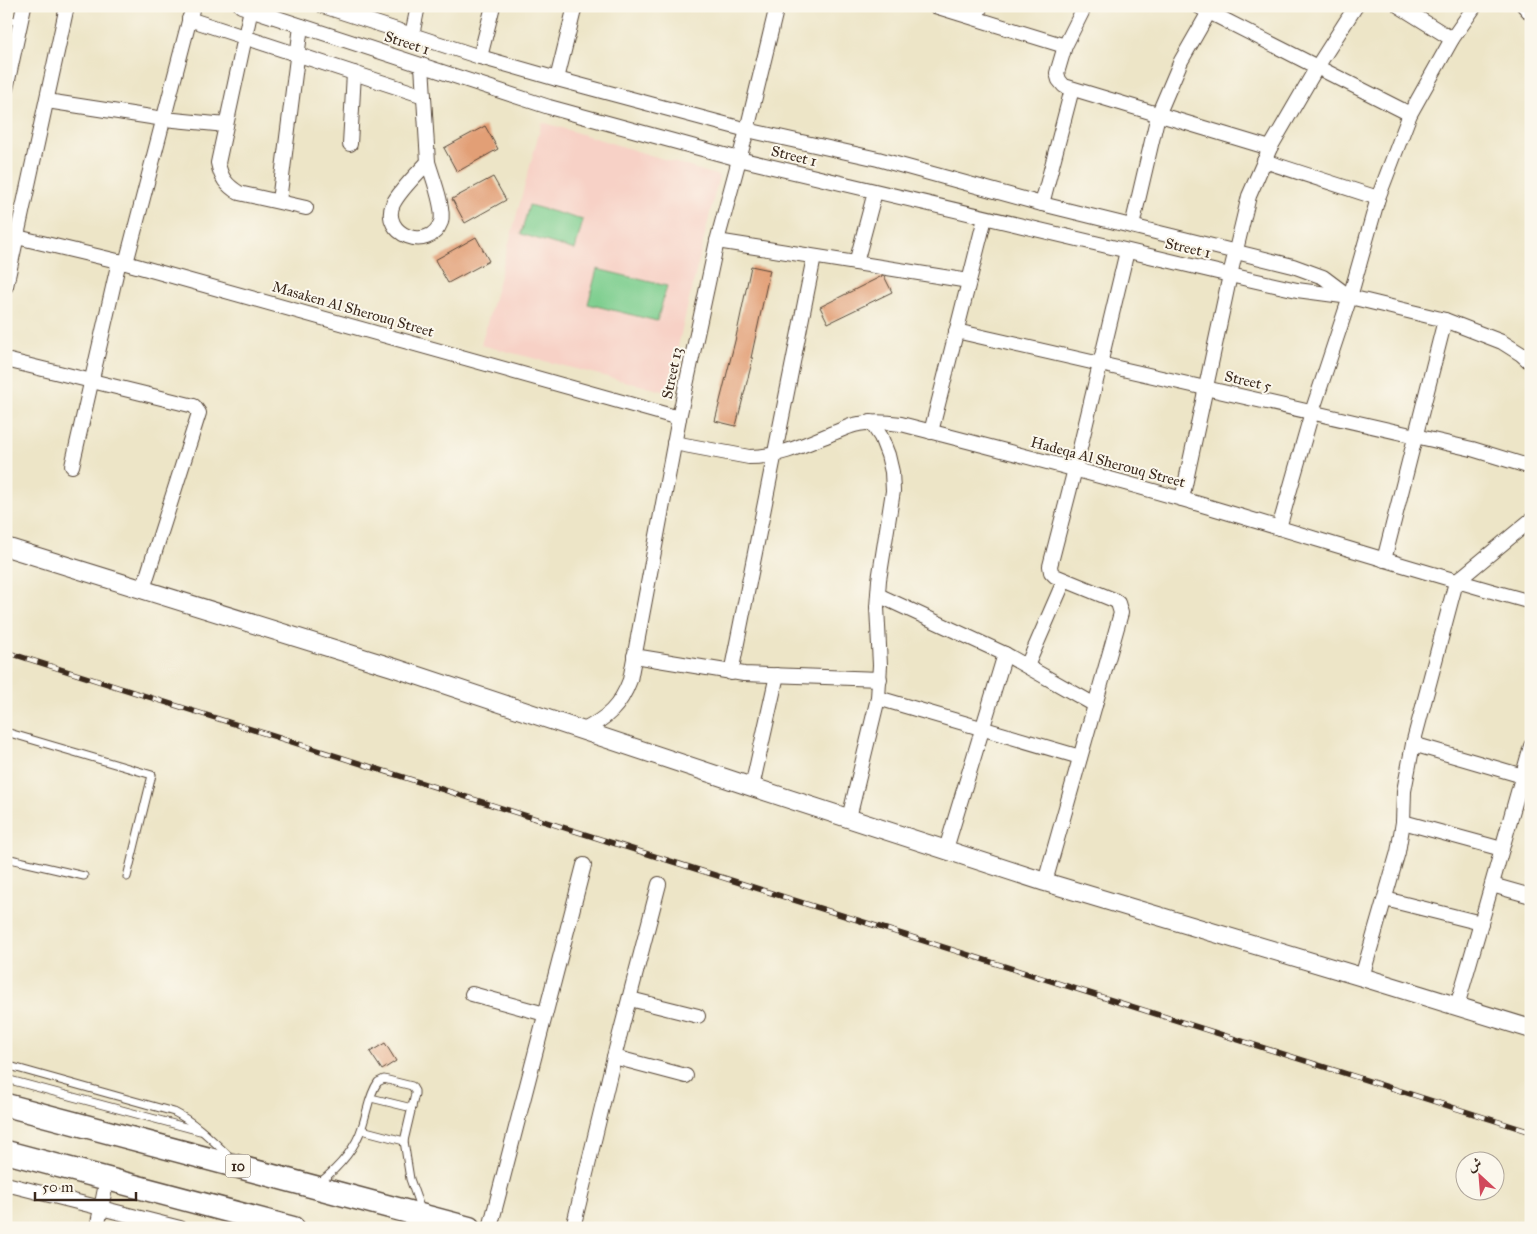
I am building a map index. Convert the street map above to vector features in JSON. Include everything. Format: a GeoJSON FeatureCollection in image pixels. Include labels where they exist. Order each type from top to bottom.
{"type":"FeatureCollection","features":[{"type":"Feature","properties":{"kind":"main road","name":"10"},"geometry":{"type":"LineString","coordinates":[[6,1105],[469,1228]]}},
{"type":"Feature","properties":{"kind":"main road"},"geometry":{"type":"LineString","coordinates":[[6,1152],[293,1228]]}},
{"type":"Feature","properties":{"kind":"street"},"geometry":{"type":"LineString","coordinates":[[6,89],[24,6]]}},
{"type":"Feature","properties":{"kind":"street"},"geometry":{"type":"LineString","coordinates":[[6,286],[67,6]]}},
{"type":"Feature","properties":{"kind":"street"},"geometry":{"type":"LineString","coordinates":[[412,35],[418,6]]}},
{"type":"Feature","properties":{"kind":"street"},"geometry":{"type":"LineString","coordinates":[[480,58],[494,6]]}},
{"type":"Feature","properties":{"kind":"street"},"geometry":{"type":"LineString","coordinates":[[557,79],[575,6]]}},
{"type":"Feature","properties":{"kind":"street","name":"Street 13"},"geometry":{"type":"LineString","coordinates":[[582,731],[608,716],[625,693],[630,680],[674,443],[717,241],[747,130],[777,6]]}},
{"type":"Feature","properties":{"kind":"street"},"geometry":{"type":"LineString","coordinates":[[936,6],[978,12],[1064,46]]}},
{"type":"Feature","properties":{"kind":"street"},"geometry":{"type":"LineString","coordinates":[[1085,6],[1064,46],[1057,73],[1059,80],[1064,86],[1270,148]]}},
{"type":"Feature","properties":{"kind":"street"},"geometry":{"type":"LineString","coordinates":[[1182,499],[1205,388],[1249,196],[1270,148],[1356,6]]}},
{"type":"Feature","properties":{"kind":"street"},"geometry":{"type":"LineString","coordinates":[[1399,6],[1452,40]]}},
{"type":"Feature","properties":{"kind":"street"},"geometry":{"type":"LineString","coordinates":[[1279,528],[1312,412],[1350,297],[1378,198],[1410,114],[1452,40],[1475,6]]}},
{"type":"Feature","properties":{"kind":"street"},"geometry":{"type":"LineString","coordinates":[[1524,6],[1531,14]]}},
{"type":"Feature","properties":{"kind":"street","name":"Street 1"},"geometry":{"type":"LineString","coordinates":[[328,7],[480,58],[747,130],[878,159],[1042,204],[1293,266],[1323,277],[1350,297]]}},
{"type":"Feature","properties":{"kind":"street"},"geometry":{"type":"LineString","coordinates":[[246,8],[245,37],[218,164],[220,173],[224,181],[231,188],[239,192],[306,208]]}},
{"type":"Feature","properties":{"kind":"street","name":"Street 1"},"geometry":{"type":"LineString","coordinates":[[246,8],[549,107],[739,159],[1230,275],[1297,290],[1350,297],[1445,320],[1502,342],[1531,363]]}},
{"type":"Feature","properties":{"kind":"street"},"geometry":{"type":"LineString","coordinates":[[1132,226],[1158,115],[1206,8],[1317,68],[1410,114]]}},
{"type":"Feature","properties":{"kind":"street"},"geometry":{"type":"LineString","coordinates":[[72,466],[123,262],[164,119],[191,12],[245,37],[424,96]]}},
{"type":"Feature","properties":{"kind":"street"},"geometry":{"type":"LineString","coordinates":[[279,201],[301,26]]}},
{"type":"Feature","properties":{"kind":"street"},"geometry":{"type":"LineString","coordinates":[[422,66],[428,162],[442,212],[441,222],[436,230],[428,236],[418,239],[408,237],[399,232],[391,214],[398,196],[428,162]]}},
{"type":"Feature","properties":{"kind":"street"},"geometry":{"type":"LineString","coordinates":[[350,144],[354,73]]}},
{"type":"Feature","properties":{"kind":"street"},"geometry":{"type":"LineString","coordinates":[[1042,204],[1072,89]]}},
{"type":"Feature","properties":{"kind":"street"},"geometry":{"type":"LineString","coordinates":[[47,101],[164,119],[226,125]]}},
{"type":"Feature","properties":{"kind":"street"},"geometry":{"type":"LineString","coordinates":[[1264,161],[1378,198]]}},
{"type":"Feature","properties":{"kind":"street"},"geometry":{"type":"LineString","coordinates":[[856,263],[875,192]]}},
{"type":"Feature","properties":{"kind":"street"},"geometry":{"type":"LineString","coordinates":[[931,432],[985,218]]}},
{"type":"Feature","properties":{"kind":"street","name":"Masaken Al Sherouq Street"},"geometry":{"type":"LineString","coordinates":[[17,237],[123,262],[679,418]]}},
{"type":"Feature","properties":{"kind":"street"},"geometry":{"type":"LineString","coordinates":[[717,241],[968,281]]}},
{"type":"Feature","properties":{"kind":"street"},"geometry":{"type":"LineString","coordinates":[[1045,882],[1121,613],[1118,603],[1114,600],[1064,581],[1050,572],[1050,566],[1127,251]]}},
{"type":"Feature","properties":{"kind":"street"},"geometry":{"type":"LineString","coordinates":[[731,673],[814,256]]}},
{"type":"Feature","properties":{"kind":"street"},"geometry":{"type":"LineString","coordinates":[[1384,560],[1445,320]]}},
{"type":"Feature","properties":{"kind":"street","name":"Street 5"},"geometry":{"type":"LineString","coordinates":[[956,330],[1472,449],[1531,467]]}},
{"type":"Feature","properties":{"kind":"street"},"geometry":{"type":"LineString","coordinates":[[6,360],[194,406],[199,413],[143,589]]}},
{"type":"Feature","properties":{"kind":"street"},"geometry":{"type":"LineString","coordinates":[[849,818],[878,698],[880,679],[877,607],[893,491],[892,472],[888,455],[872,422]]}},
{"type":"Feature","properties":{"kind":"street","name":"Hadeqa Al Sherouq Street"},"geometry":{"type":"LineString","coordinates":[[674,443],[749,458],[774,456],[857,424],[872,422],[900,424],[1182,499],[1456,582],[1531,602]]}},
{"type":"Feature","properties":{"kind":"street"},"geometry":{"type":"LineString","coordinates":[[1362,977],[1398,852],[1403,822],[1404,790],[1413,744],[1456,582],[1531,520]]}},
{"type":"Feature","properties":{"kind":"street"},"geometry":{"type":"LineString","coordinates":[[6,547],[392,667],[1045,882],[1531,1029]]}},
{"type":"Feature","properties":{"kind":"street"},"geometry":{"type":"LineString","coordinates":[[1026,666],[1064,581]]}},
{"type":"Feature","properties":{"kind":"street"},"geometry":{"type":"LineString","coordinates":[[878,595],[1006,654],[1095,704]]}},
{"type":"Feature","properties":{"kind":"street"},"geometry":{"type":"LineString","coordinates":[[946,849],[1006,654]]}},
{"type":"Feature","properties":{"kind":"street"},"geometry":{"type":"LineString","coordinates":[[634,656],[731,673],[880,679]]}},
{"type":"Feature","properties":{"kind":"street"},"geometry":{"type":"LineString","coordinates":[[752,787],[777,676]]}},
{"type":"Feature","properties":{"kind":"street"},"geometry":{"type":"LineString","coordinates":[[878,698],[1080,757]]}},
{"type":"Feature","properties":{"kind":"street"},"geometry":{"type":"LineString","coordinates":[[1413,744],[1523,776]]}},
{"type":"Feature","properties":{"kind":"street"},"geometry":{"type":"LineString","coordinates":[[1456,1006],[1482,923],[1531,746]]}},
{"type":"Feature","properties":{"kind":"street"},"geometry":{"type":"LineString","coordinates":[[1403,822],[1502,849]]}},
{"type":"Feature","properties":{"kind":"street"},"geometry":{"type":"LineString","coordinates":[[490,1228],[584,865]]}},
{"type":"Feature","properties":{"kind":"street"},"geometry":{"type":"LineString","coordinates":[[573,1228],[614,1057],[659,884]]}},
{"type":"Feature","properties":{"kind":"street"},"geometry":{"type":"LineString","coordinates":[[1492,885],[1531,896]]}},
{"type":"Feature","properties":{"kind":"street"},"geometry":{"type":"LineString","coordinates":[[1384,899],[1482,923]]}},
{"type":"Feature","properties":{"kind":"street"},"geometry":{"type":"LineString","coordinates":[[472,994],[545,1014]]}},
{"type":"Feature","properties":{"kind":"street"},"geometry":{"type":"LineString","coordinates":[[630,999],[698,1016]]}},
{"type":"Feature","properties":{"kind":"street"},"geometry":{"type":"LineString","coordinates":[[614,1057],[686,1076]]}},
{"type":"Feature","properties":{"kind":"street"},"geometry":{"type":"LineString","coordinates":[[97,1228],[107,1179]]}},
{"type":"Feature","properties":{"kind":"street"},"geometry":{"type":"LineString","coordinates":[[6,1184],[180,1228]]}},
{"type":"Feature","properties":{"kind":"lane"},"geometry":{"type":"LineString","coordinates":[[6,19],[20,22]]}},
{"type":"Feature","properties":{"kind":"lane"},"geometry":{"type":"LineString","coordinates":[[6,732],[152,775],[127,877]]}},
{"type":"Feature","properties":{"kind":"lane"},"geometry":{"type":"LineString","coordinates":[[6,858],[84,876]]}},
{"type":"Feature","properties":{"kind":"lane"},"geometry":{"type":"LineString","coordinates":[[6,1065],[174,1112],[203,1132],[242,1167]]}},
{"type":"Feature","properties":{"kind":"lane"},"geometry":{"type":"LineString","coordinates":[[6,1079],[203,1132]]}},
{"type":"Feature","properties":{"kind":"lane"},"geometry":{"type":"LineString","coordinates":[[315,1186],[330,1175],[353,1146],[362,1130],[371,1098],[378,1082],[384,1079],[414,1088],[416,1094],[404,1141],[410,1180],[423,1215]]}},
{"type":"Feature","properties":{"kind":"lane"},"geometry":{"type":"LineString","coordinates":[[371,1098],[412,1108]]}},
{"type":"Feature","properties":{"kind":"lane"},"geometry":{"type":"LineString","coordinates":[[362,1130],[404,1141]]}},
{"type":"Feature","properties":{"kind":"shaded area"},"geometry":{"type":"Polygon","coordinates":[[[542,122],[719,176],[667,392],[481,345],[542,122]]]}},
{"type":"Feature","properties":{"kind":"green space"},"geometry":{"type":"Polygon","coordinates":[[[529,205],[583,220],[575,250],[521,234],[529,205]]]}},
{"type":"Feature","properties":{"kind":"green space"},"geometry":{"type":"Polygon","coordinates":[[[597,269],[667,286],[657,321],[588,304],[597,269]]]}},
{"type":"Feature","properties":{"kind":"building"},"geometry":{"type":"Polygon","coordinates":[[[485,126],[498,149],[457,172],[444,148],[485,126]]]}},
{"type":"Feature","properties":{"kind":"building"},"geometry":{"type":"Polygon","coordinates":[[[493,177],[506,200],[465,223],[452,199],[493,177]]]}},
{"type":"Feature","properties":{"kind":"building"},"geometry":{"type":"Polygon","coordinates":[[[476,237],[489,261],[448,283],[435,260],[476,237]]]}},
{"type":"Feature","properties":{"kind":"building"},"geometry":{"type":"Polygon","coordinates":[[[751,266],[770,270],[751,358],[753,358],[736,426],[715,421],[751,266]]]}},
{"type":"Feature","properties":{"kind":"building"},"geometry":{"type":"Polygon","coordinates":[[[884,276],[892,292],[828,323],[820,307],[884,276]]]}},
{"type":"Feature","properties":{"kind":"building"},"geometry":{"type":"Polygon","coordinates":[[[385,1043],[396,1061],[382,1070],[370,1052],[385,1043]]]}},
{"type":"Feature","properties":{"kind":"railway"},"geometry":{"type":"LineString","coordinates":[[6,652],[1531,1132]]}}]}
